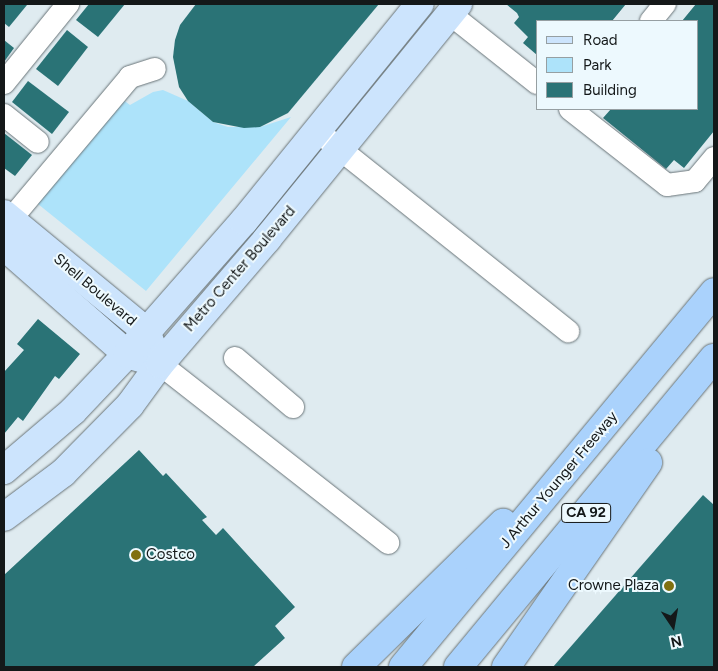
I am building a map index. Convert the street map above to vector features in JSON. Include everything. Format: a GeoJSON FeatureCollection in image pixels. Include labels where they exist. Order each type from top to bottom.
{"type":"FeatureCollection","features":[{"type":"Feature","properties":{"kind":"highway","name":"J Arthur Younger Freeway"},"geometry":{"type":"LineString","coordinates":[[403,667],[714,292]]}},
{"type":"Feature","properties":{"kind":"highway","name":"CA 92"},"geometry":{"type":"LineString","coordinates":[[458,667],[714,358]]}},
{"type":"Feature","properties":{"kind":"highway"},"geometry":{"type":"LineString","coordinates":[[506,667],[714,367]]}},
{"type":"Feature","properties":{"kind":"highway"},"geometry":{"type":"LineString","coordinates":[[356,667],[616,411]]}},
{"type":"Feature","properties":{"kind":"main road","name":"Metro Center Boulevard"},"geometry":{"type":"LineString","coordinates":[[4,470],[66,418],[127,354],[244,221],[414,6]]}},
{"type":"Feature","properties":{"kind":"main road","name":"Metro Center Boulevard"},"geometry":{"type":"LineString","coordinates":[[4,517],[63,473],[100,439],[130,406],[160,364],[454,9]]}},
{"type":"Feature","properties":{"kind":"main road","name":"Shell Boulevard"},"geometry":{"type":"LineString","coordinates":[[7,217],[146,331],[160,364]]}},
{"type":"Feature","properties":{"kind":"main road","name":"Shell Boulevard"},"geometry":{"type":"LineString","coordinates":[[4,246],[127,354],[160,364]]}},
{"type":"Feature","properties":{"kind":"lane"},"geometry":{"type":"LineString","coordinates":[[652,20],[665,4]]}},
{"type":"Feature","properties":{"kind":"lane"},"geometry":{"type":"LineString","coordinates":[[4,83],[56,8]]}},
{"type":"Feature","properties":{"kind":"lane"},"geometry":{"type":"LineString","coordinates":[[454,9],[536,81]]}},
{"type":"Feature","properties":{"kind":"lane"},"geometry":{"type":"LineString","coordinates":[[7,217],[130,77],[155,69]]}},
{"type":"Feature","properties":{"kind":"lane"},"geometry":{"type":"LineString","coordinates":[[575,110],[667,185],[695,180],[714,158]]}},
{"type":"Feature","properties":{"kind":"lane"},"geometry":{"type":"LineString","coordinates":[[4,115],[38,142]]}},
{"type":"Feature","properties":{"kind":"lane"},"geometry":{"type":"LineString","coordinates":[[317,131],[568,331]]}},
{"type":"Feature","properties":{"kind":"lane"},"geometry":{"type":"LineString","coordinates":[[235,358],[293,407]]}},
{"type":"Feature","properties":{"kind":"lane"},"geometry":{"type":"LineString","coordinates":[[160,364],[388,543]]}},
{"type":"Feature","properties":{"kind":"green space"},"geometry":{"type":"Polygon","coordinates":[[[163,90],[188,101],[213,122],[228,127],[260,127],[291,117],[146,291],[33,200],[118,96],[130,105],[153,92],[163,90]]]}},
{"type":"Feature","properties":{"kind":"building"},"geometry":{"type":"Polygon","coordinates":[[[4,4],[27,5],[9,27],[4,23],[4,4]]]}},
{"type":"Feature","properties":{"kind":"building"},"geometry":{"type":"Polygon","coordinates":[[[89,4],[125,4],[98,37],[76,20],[89,4]]]}},
{"type":"Feature","properties":{"kind":"building"},"geometry":{"type":"Polygon","coordinates":[[[196,4],[379,4],[288,113],[260,127],[244,128],[213,122],[188,101],[179,87],[173,57],[175,40],[180,25],[196,4]]]}},
{"type":"Feature","properties":{"kind":"building"},"geometry":{"type":"Polygon","coordinates":[[[506,4],[626,4],[613,20],[536,20],[536,54],[523,43],[528,37],[514,23],[519,17],[506,4]]]}},
{"type":"Feature","properties":{"kind":"building"},"geometry":{"type":"Polygon","coordinates":[[[696,4],[714,4],[714,131],[684,168],[674,160],[666,169],[603,118],[610,110],[698,110],[698,20],[683,20],[696,4]]]}},
{"type":"Feature","properties":{"kind":"building"},"geometry":{"type":"Polygon","coordinates":[[[67,30],[88,47],[58,86],[36,69],[67,30]]]}},
{"type":"Feature","properties":{"kind":"building"},"geometry":{"type":"Polygon","coordinates":[[[4,40],[14,48],[4,62],[4,40]]]}},
{"type":"Feature","properties":{"kind":"building"},"geometry":{"type":"Polygon","coordinates":[[[28,81],[69,112],[52,134],[12,102],[28,81]]]}},
{"type":"Feature","properties":{"kind":"building"},"geometry":{"type":"Polygon","coordinates":[[[4,133],[32,155],[15,176],[4,168],[4,133]]]}},
{"type":"Feature","properties":{"kind":"building"},"geometry":{"type":"Polygon","coordinates":[[[38,319],[80,354],[59,379],[55,376],[23,421],[18,417],[4,434],[4,372],[24,350],[17,344],[38,319]]]}},
{"type":"Feature","properties":{"kind":"building","name":"Costco"},"geometry":{"type":"Polygon","coordinates":[[[139,450],[163,476],[166,473],[207,517],[202,520],[216,535],[223,528],[295,607],[275,626],[285,638],[253,667],[4,667],[4,575],[139,450]]]}},
{"type":"Feature","properties":{"kind":"building","name":"Crowne Plaza"},"geometry":{"type":"Polygon","coordinates":[[[703,495],[714,505],[714,667],[553,667],[703,495]]]}},
{"type":"Feature","properties":{"kind":"place","name":"Costco"},"geometry":{"type":"Point","coordinates":[136,555]}},
{"type":"Feature","properties":{"kind":"place","name":"Crowne Plaza"},"geometry":{"type":"Point","coordinates":[669,586]}}]}
